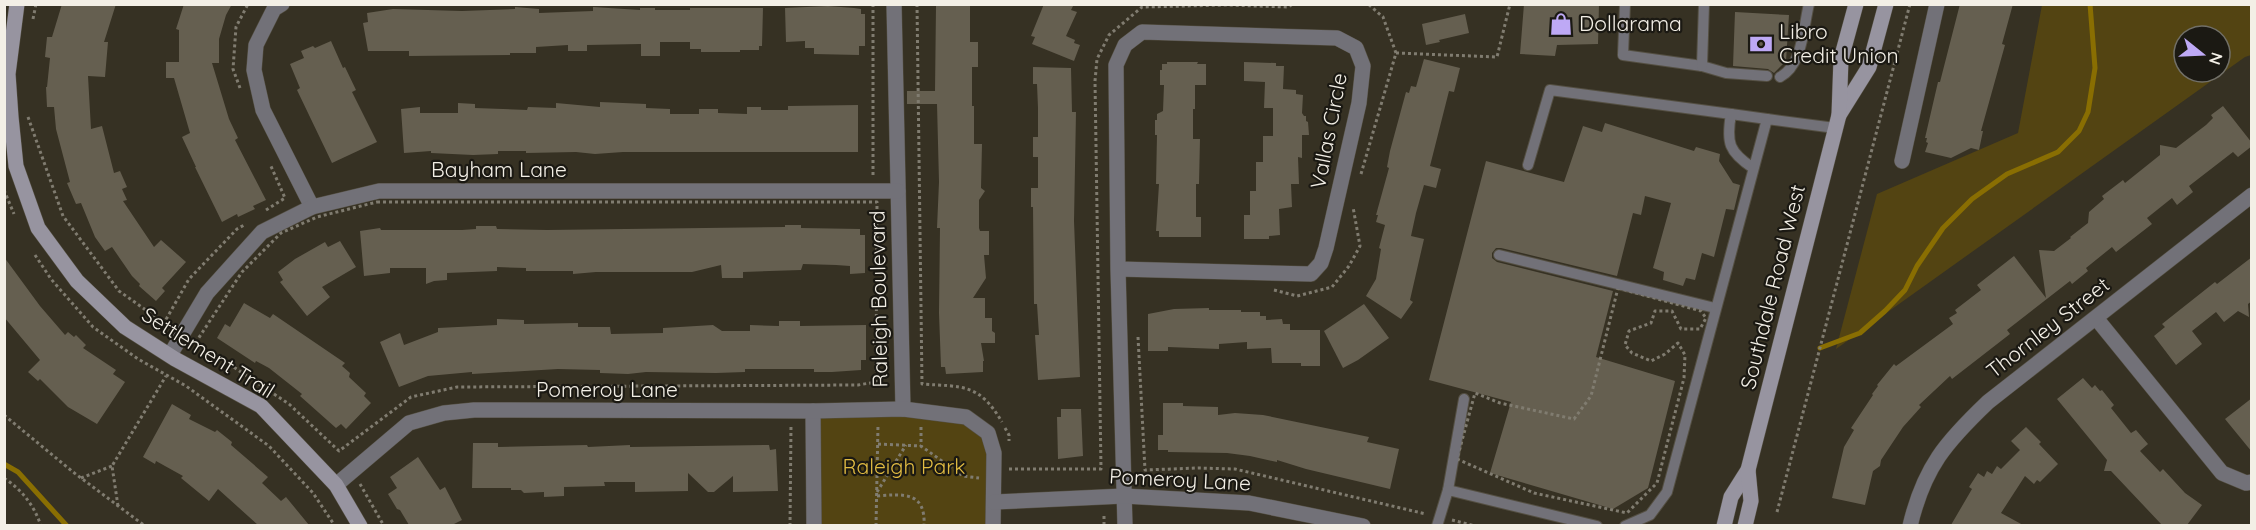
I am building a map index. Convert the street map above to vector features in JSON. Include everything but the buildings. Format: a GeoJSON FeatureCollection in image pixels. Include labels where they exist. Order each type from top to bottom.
{"type":"FeatureCollection","features":[{"type":"Feature","properties":{"kind":"main road","name":"Settlement Trail"},"geometry":{"type":"LineString","coordinates":[[17,4],[8,74],[11,117],[16,166],[38,228],[77,281],[125,327],[172,357],[261,406],[336,485],[360,525]]}},
{"type":"Feature","properties":{"kind":"main road","name":"Southdale Road West"},"geometry":{"type":"LineString","coordinates":[[1724,525],[1731,497],[1748,470],[1837,122],[1841,59],[1856,4]]}},
{"type":"Feature","properties":{"kind":"main road","name":"Southdale Road West"},"geometry":{"type":"LineString","coordinates":[[1837,122],[1869,67],[1886,4]]}},
{"type":"Feature","properties":{"kind":"main road","name":"Southdale Road West"},"geometry":{"type":"LineString","coordinates":[[1745,525],[1751,501],[1748,470]]}},
{"type":"Feature","properties":{"kind":"street"},"geometry":{"type":"LineString","coordinates":[[282,4],[274,9],[256,45],[254,70],[263,110],[312,207]]}},
{"type":"Feature","properties":{"kind":"street","name":"Raleigh Boulevard"},"geometry":{"type":"LineString","coordinates":[[894,4],[903,409],[966,417],[988,433],[994,453],[993,525]]}},
{"type":"Feature","properties":{"kind":"street"},"geometry":{"type":"LineString","coordinates":[[1902,161],[1937,4]]}},
{"type":"Feature","properties":{"kind":"street","name":"Vallas Circle"},"geometry":{"type":"LineString","coordinates":[[1118,269],[1311,274],[1321,263],[1326,248],[1359,103],[1363,66],[1356,48],[1337,38],[1142,32],[1125,45],[1116,65],[1118,269],[1125,525]]}},
{"type":"Feature","properties":{"kind":"street","name":"Bayham Lane"},"geometry":{"type":"LineString","coordinates":[[172,357],[207,292],[262,232],[312,207],[379,191],[898,190]]}},
{"type":"Feature","properties":{"kind":"street","name":"Thornley Street"},"geometry":{"type":"LineString","coordinates":[[1910,525],[1923,482],[1936,457],[1954,434],[1988,402],[2252,195]]}},
{"type":"Feature","properties":{"kind":"street"},"geometry":{"type":"LineString","coordinates":[[2096,318],[2222,473],[2246,483],[2252,482]]}},
{"type":"Feature","properties":{"kind":"street","name":"Pomeroy Lane"},"geometry":{"type":"LineString","coordinates":[[336,485],[409,423],[444,413],[474,410],[903,409]]}},
{"type":"Feature","properties":{"kind":"street"},"geometry":{"type":"LineString","coordinates":[[813,411],[814,525]]}},
{"type":"Feature","properties":{"kind":"street","name":"Pomeroy Lane"},"geometry":{"type":"LineString","coordinates":[[994,502],[1124,496],[1249,503],[1363,525]]}},
{"type":"Feature","properties":{"kind":"lane"},"geometry":{"type":"LineString","coordinates":[[1625,4],[1623,55],[1702,66],[1726,73],[1767,76]]}},
{"type":"Feature","properties":{"kind":"lane"},"geometry":{"type":"LineString","coordinates":[[1702,66],[1704,4]]}},
{"type":"Feature","properties":{"kind":"lane"},"geometry":{"type":"LineString","coordinates":[[1780,77],[1790,72],[1796,62],[1809,4]]}},
{"type":"Feature","properties":{"kind":"lane"},"geometry":{"type":"LineString","coordinates":[[1528,165],[1550,90],[1767,119],[1837,122]]}},
{"type":"Feature","properties":{"kind":"lane"},"geometry":{"type":"LineString","coordinates":[[1731,114],[1728,134],[1732,151],[1753,168]]}},
{"type":"Feature","properties":{"kind":"lane"},"geometry":{"type":"LineString","coordinates":[[1625,525],[1650,515],[1667,492],[1767,119]]}},
{"type":"Feature","properties":{"kind":"lane"},"geometry":{"type":"LineString","coordinates":[[1499,255],[1715,308]]}},
{"type":"Feature","properties":{"kind":"lane"},"geometry":{"type":"LineString","coordinates":[[1439,521],[1448,490],[1464,399]]}},
{"type":"Feature","properties":{"kind":"lane"},"geometry":{"type":"LineString","coordinates":[[1448,490],[1597,525]]}},
{"type":"Feature","properties":{"kind":"path"},"geometry":{"type":"LineString","coordinates":[[31,27],[36,4]]}},
{"type":"Feature","properties":{"kind":"path"},"geometry":{"type":"LineString","coordinates":[[240,88],[233,69],[236,27],[248,4]]}},
{"type":"Feature","properties":{"kind":"path"},"geometry":{"type":"LineString","coordinates":[[873,4],[873,179]]}},
{"type":"Feature","properties":{"kind":"path"},"geometry":{"type":"LineString","coordinates":[[917,4],[922,384],[968,387],[992,406],[1009,435],[1009,447]]}},
{"type":"Feature","properties":{"kind":"path"},"geometry":{"type":"LineString","coordinates":[[1009,458],[1009,470],[1101,470],[1095,81],[1097,59],[1109,35],[1142,7],[1227,5],[1288,7],[1293,4]]}},
{"type":"Feature","properties":{"kind":"path"},"geometry":{"type":"LineString","coordinates":[[1360,177],[1396,53],[1383,17],[1368,4]]}},
{"type":"Feature","properties":{"kind":"path"},"geometry":{"type":"LineString","coordinates":[[1396,53],[1497,57],[1510,4]]}},
{"type":"Feature","properties":{"kind":"path"},"geometry":{"type":"LineString","coordinates":[[1777,512],[1910,4]]}},
{"type":"Feature","properties":{"kind":"path"},"geometry":{"type":"LineString","coordinates":[[28,108],[28,118],[63,216],[119,291],[164,323],[189,279],[237,229],[247,223]]}},
{"type":"Feature","properties":{"kind":"path"},"geometry":{"type":"LineString","coordinates":[[266,210],[285,198],[267,157]]}},
{"type":"Feature","properties":{"kind":"path"},"geometry":{"type":"LineString","coordinates":[[1269,288],[1297,296],[1332,287],[1349,266],[1360,246],[1353,208],[1355,198]]}},
{"type":"Feature","properties":{"kind":"path"},"geometry":{"type":"LineString","coordinates":[[377,202],[877,202],[876,382],[824,385],[457,387],[411,397],[339,451],[289,404],[196,342],[242,272],[281,233],[317,217],[377,202]]}},
{"type":"Feature","properties":{"kind":"path"},"geometry":{"type":"LineString","coordinates":[[1618,288],[1701,311],[1706,318],[1700,329],[1681,329],[1672,311],[1655,311],[1651,323],[1629,331],[1625,345],[1632,353],[1651,361],[1665,354],[1678,343],[1685,355],[1684,378],[1657,483],[1627,513],[1534,493],[1458,459],[1475,393],[1500,403],[1574,419],[1592,396],[1618,288]]}},
{"type":"Feature","properties":{"kind":"path"},"geometry":{"type":"LineString","coordinates":[[1137,328],[1145,470],[1235,469],[1439,521],[1475,525]]}},
{"type":"Feature","properties":{"kind":"path"},"geometry":{"type":"LineString","coordinates":[[118,506],[112,466],[172,357]]}},
{"type":"Feature","properties":{"kind":"path"},"geometry":{"type":"LineString","coordinates":[[4,415],[81,478],[145,525]]}},
{"type":"Feature","properties":{"kind":"path"},"geometry":{"type":"LineString","coordinates":[[790,525],[791,421]]}},
{"type":"Feature","properties":{"kind":"path"},"geometry":{"type":"LineString","coordinates":[[921,422],[921,446]]}},
{"type":"Feature","properties":{"kind":"path"},"geometry":{"type":"LineString","coordinates":[[876,525],[878,425]]}},
{"type":"Feature","properties":{"kind":"path"},"geometry":{"type":"LineString","coordinates":[[878,444],[921,446],[963,476],[981,478]]}},
{"type":"Feature","properties":{"kind":"path"},"geometry":{"type":"LineString","coordinates":[[877,494],[906,445]]}},
{"type":"Feature","properties":{"kind":"path"},"geometry":{"type":"LineString","coordinates":[[81,478],[112,466]]}},
{"type":"Feature","properties":{"kind":"path"},"geometry":{"type":"LineString","coordinates":[[356,477],[384,525]]}},
{"type":"Feature","properties":{"kind":"path"},"geometry":{"type":"LineString","coordinates":[[4,478],[13,484],[35,508],[41,525]]}},
{"type":"Feature","properties":{"kind":"path"},"geometry":{"type":"LineString","coordinates":[[877,494],[911,496],[919,503],[923,511],[924,525]]}},
{"type":"Feature","properties":{"kind":"path"},"geometry":{"type":"LineString","coordinates":[[1104,516],[1104,525]]}},
{"type":"Feature","properties":{"kind":"green space"},"geometry":{"type":"Polygon","coordinates":[[[2042,5],[2251,5],[2251,55],[2232,66],[2232,24],[2172,24],[2172,84],[2207,84],[1836,349],[1877,194],[2018,133],[2042,5]]]}},
{"type":"Feature","properties":{"kind":"green space","name":"Raleigh Park"},"geometry":{"type":"Polygon","coordinates":[[[813,411],[966,417],[988,433],[993,525],[814,525],[813,411]]]}},
{"type":"Feature","properties":{"kind":"waterway"},"geometry":{"type":"LineString","coordinates":[[1820,348],[1860,333],[1885,311],[1905,290],[1917,266],[1943,228],[1972,199],[2007,174],[2058,152],[2079,131],[2088,112],[2095,68],[2090,4]]}},
{"type":"Feature","properties":{"kind":"waterway"},"geometry":{"type":"LineString","coordinates":[[4,464],[18,472],[67,526]]}},
{"type":"Feature","properties":{"kind":"place","name":"Dollarama"},"geometry":{"type":"Point","coordinates":[1561,24]}},
{"type":"Feature","properties":{"kind":"place","name":"Libro Credit Union"},"geometry":{"type":"Point","coordinates":[1761,44]}}]}
